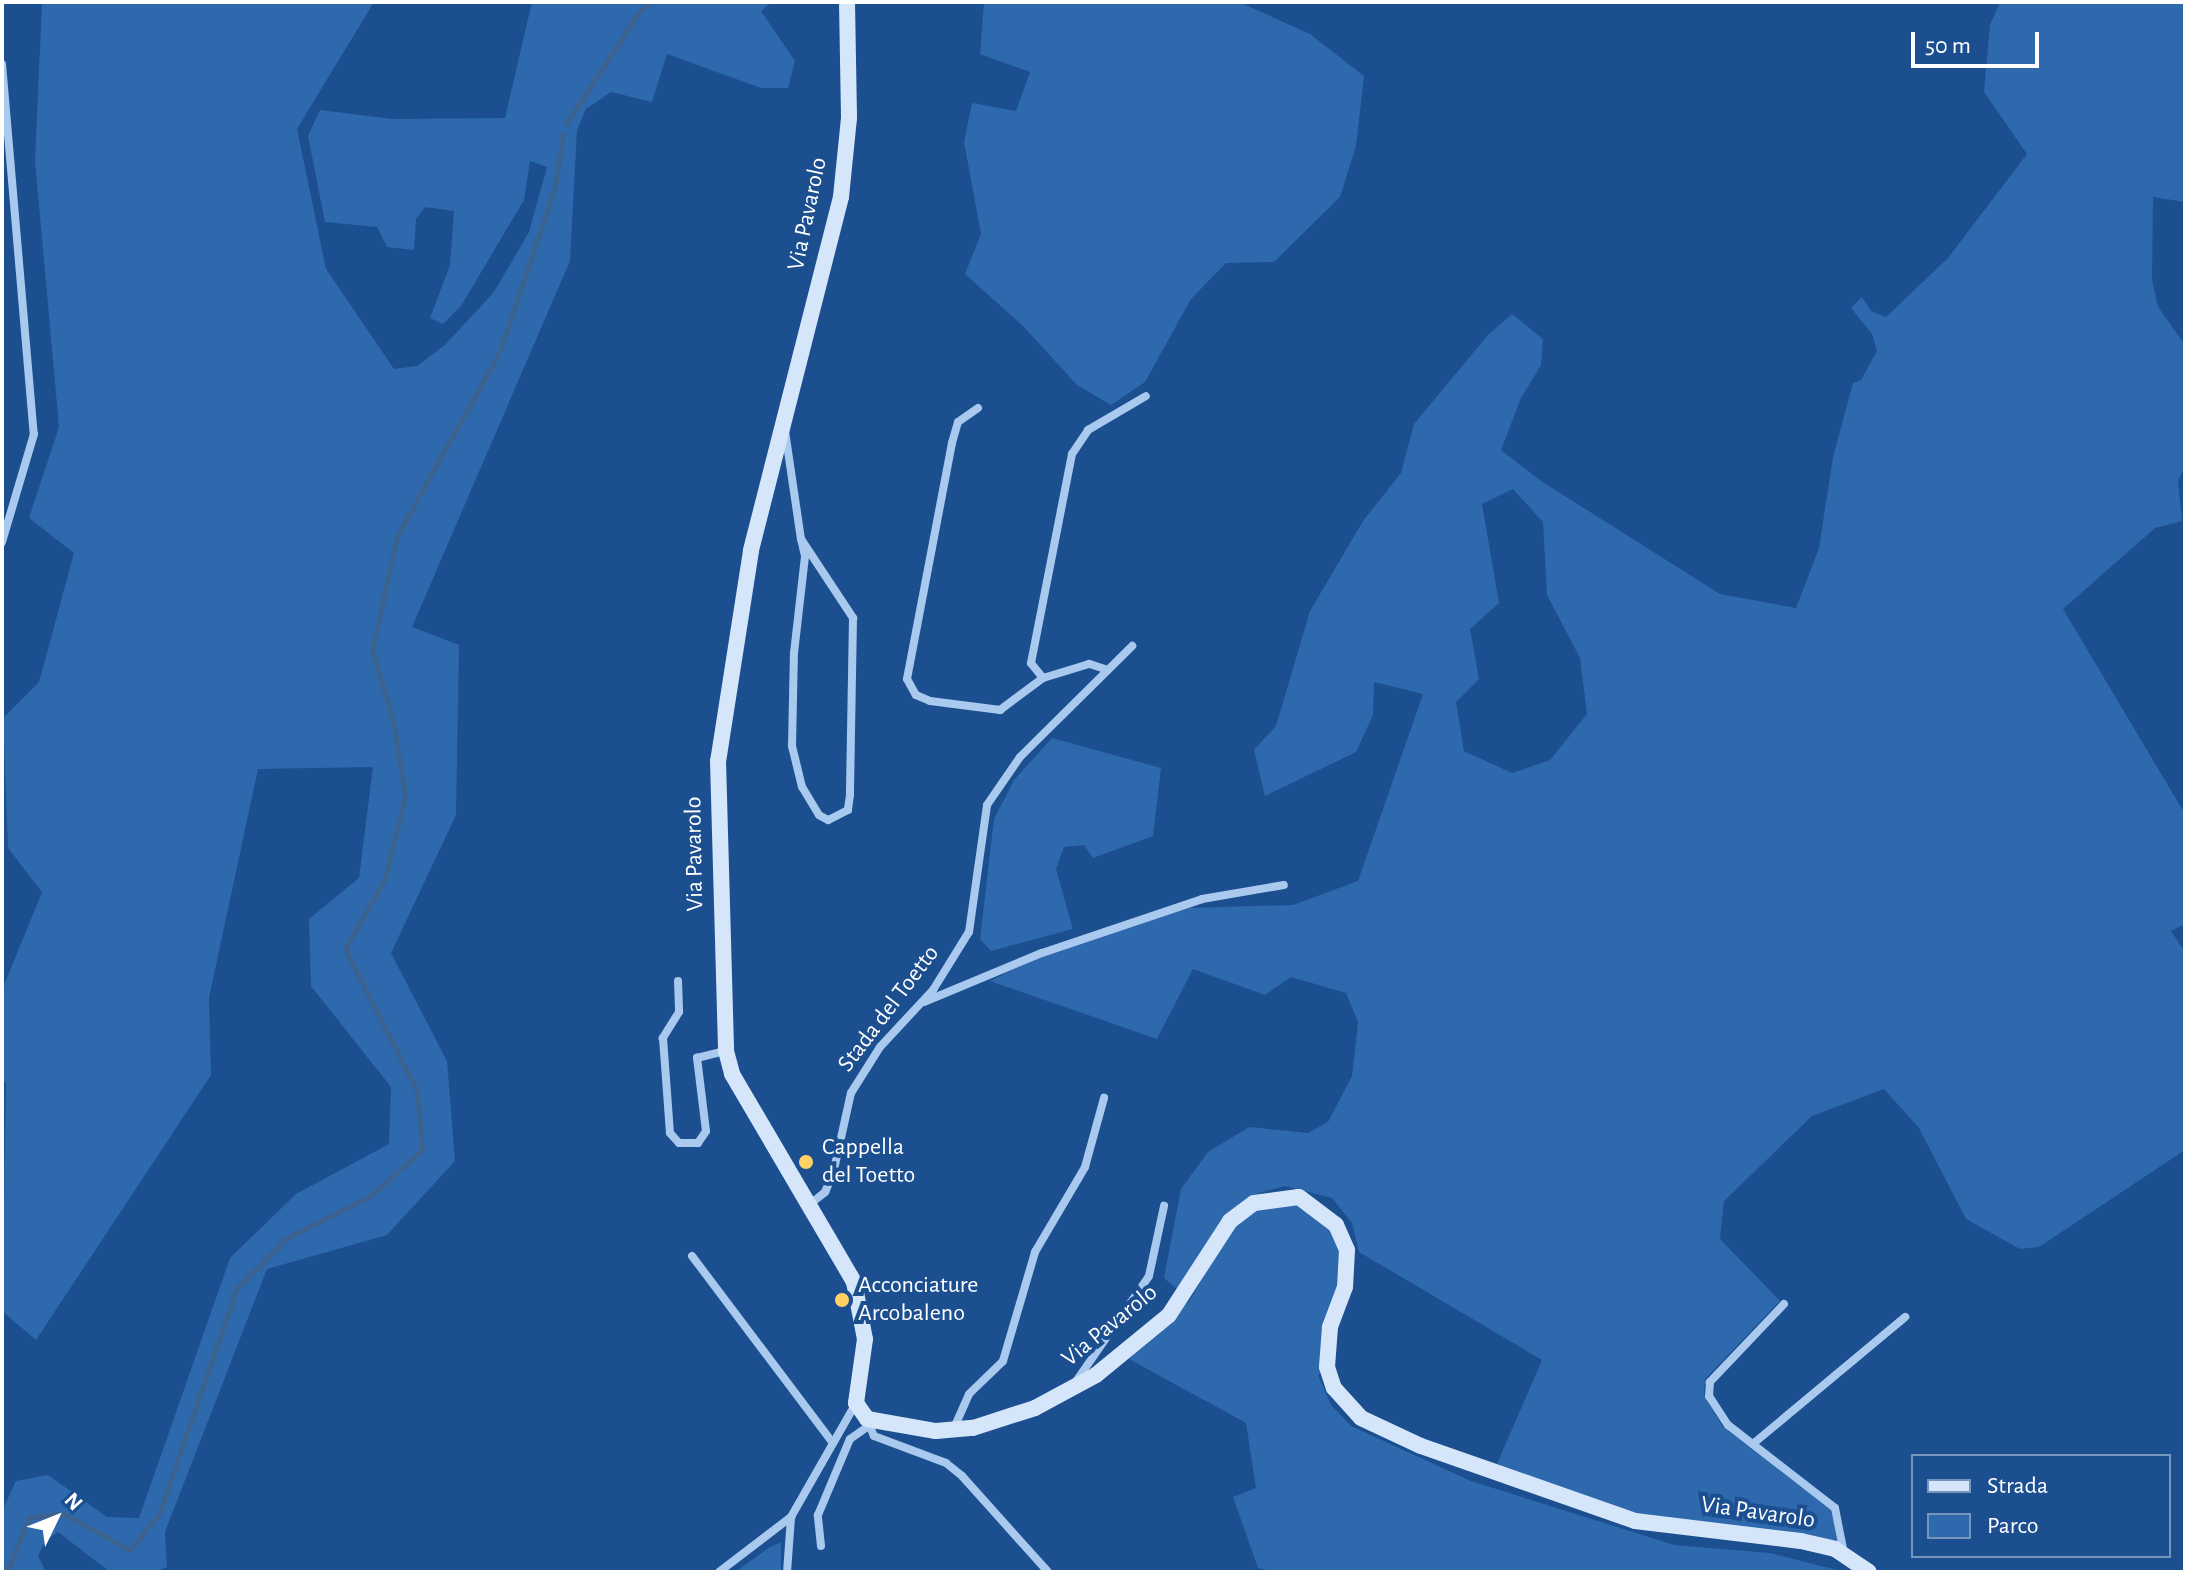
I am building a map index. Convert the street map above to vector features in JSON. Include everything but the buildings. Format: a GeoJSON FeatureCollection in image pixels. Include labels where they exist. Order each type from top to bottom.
{"type":"FeatureCollection","features":[{"type":"Feature","properties":{"kind":"street","name":"Via Pavarolo"},"geometry":{"type":"LineString","coordinates":[[847,2],[849,118],[841,197],[751,551],[718,761],[726,1051],[732,1074],[844,1259],[863,1312],[856,1403]]}},
{"type":"Feature","properties":{"kind":"street"},"geometry":{"type":"LineString","coordinates":[[2,64],[34,434],[2,542]]}},
{"type":"Feature","properties":{"kind":"street"},"geometry":{"type":"LineString","coordinates":[[1043,678],[1031,663],[1072,454],[1088,430],[1146,396]]}},
{"type":"Feature","properties":{"kind":"street"},"geometry":{"type":"LineString","coordinates":[[978,408],[958,422],[952,443],[907,679],[916,695],[930,701],[1000,710],[1043,678],[1089,664],[1108,670]]}},
{"type":"Feature","properties":{"kind":"street"},"geometry":{"type":"LineString","coordinates":[[783,422],[801,539],[805,556],[794,653],[792,746],[802,787],[819,815],[828,820],[848,810],[850,795],[853,618],[801,539]]}},
{"type":"Feature","properties":{"kind":"street","name":"Stada del Toetto"},"geometry":{"type":"LineString","coordinates":[[809,1205],[825,1192],[833,1174],[851,1093],[880,1047],[920,1004],[969,932],[987,805],[1020,757],[1132,646]]}},
{"type":"Feature","properties":{"kind":"street"},"geometry":{"type":"LineString","coordinates":[[920,1004],[1042,953],[1202,899],[1284,885]]}},
{"type":"Feature","properties":{"kind":"street"},"geometry":{"type":"LineString","coordinates":[[678,981],[679,1012],[663,1038],[670,1133],[679,1143],[693,1145],[706,1131],[697,1058],[726,1051]]}},
{"type":"Feature","properties":{"kind":"street"},"geometry":{"type":"LineString","coordinates":[[954,1428],[969,1394],[1003,1361],[1035,1252],[1085,1167],[1104,1098]]}},
{"type":"Feature","properties":{"kind":"street","name":"Via Pavarolo"},"geometry":{"type":"LineString","coordinates":[[867,1423],[920,1429],[973,1428],[1035,1408],[1072,1388],[1169,1315],[1230,1221],[1254,1203],[1299,1197],[1336,1225],[1347,1250],[1345,1287],[1330,1327],[1327,1367],[1334,1388],[1361,1418],[1421,1446],[1635,1521],[1801,1541],[1844,1555],[1869,1572]]}},
{"type":"Feature","properties":{"kind":"street"},"geometry":{"type":"LineString","coordinates":[[1072,1388],[1149,1276],[1164,1206]]}},
{"type":"Feature","properties":{"kind":"street"},"geometry":{"type":"LineString","coordinates":[[692,1256],[832,1442]]}},
{"type":"Feature","properties":{"kind":"street"},"geometry":{"type":"LineString","coordinates":[[1784,1304],[1710,1382],[1712,1407],[1835,1508],[1844,1555]]}},
{"type":"Feature","properties":{"kind":"street"},"geometry":{"type":"LineString","coordinates":[[1754,1443],[1905,1317]]}},
{"type":"Feature","properties":{"kind":"street"},"geometry":{"type":"LineString","coordinates":[[719,1572],[791,1517],[856,1403],[874,1436],[946,1463],[1048,1572]]}},
{"type":"Feature","properties":{"kind":"street"},"geometry":{"type":"LineString","coordinates":[[821,1546],[818,1515],[850,1439],[867,1423]]}},
{"type":"Feature","properties":{"kind":"street"},"geometry":{"type":"LineString","coordinates":[[787,1572],[791,1517]]}},
{"type":"Feature","properties":{"kind":"green space"},"geometry":{"type":"Polygon","coordinates":[[[42,2],[374,2],[297,129],[326,269],[394,369],[417,366],[445,345],[494,292],[529,232],[547,167],[530,161],[524,200],[461,306],[443,324],[430,318],[450,265],[454,211],[425,207],[416,219],[414,250],[387,247],[377,227],[325,222],[308,136],[320,110],[392,119],[505,118],[532,2],[772,2],[761,11],[795,61],[788,88],[761,88],[667,54],[652,102],[611,92],[586,109],[577,130],[570,261],[412,627],[459,645],[456,815],[391,953],[447,1061],[455,1161],[387,1235],[267,1269],[165,1532],[167,1567],[155,1572],[110,1572],[58,1532],[45,1541],[38,1556],[46,1572],[2,1572],[2,1511],[16,1481],[48,1475],[107,1517],[139,1518],[230,1258],[296,1194],[389,1144],[391,1087],[311,986],[309,919],[359,878],[373,767],[258,769],[209,998],[211,1075],[36,1340],[2,1311],[6,1083],[2,1080],[2,990],[42,892],[8,848],[3,718],[39,682],[74,553],[29,518],[59,427],[35,161],[42,2]]]}},
{"type":"Feature","properties":{"kind":"green space"},"geometry":{"type":"Polygon","coordinates":[[[984,2],[1239,2],[1310,34],[1364,76],[1356,146],[1340,197],[1274,262],[1226,263],[1191,299],[1145,382],[1111,405],[1077,385],[1023,326],[965,274],[981,234],[964,142],[972,103],[1016,111],[1030,72],[980,54],[984,2]]]}},
{"type":"Feature","properties":{"kind":"green space"},"geometry":{"type":"Polygon","coordinates":[[[2000,2],[2185,2],[2185,202],[2153,197],[2152,280],[2158,307],[2185,345],[2185,466],[2178,481],[2182,521],[2155,528],[2063,609],[2185,814],[2185,924],[2171,931],[2185,952],[2185,1150],[2039,1247],[2020,1249],[1966,1219],[1919,1128],[1884,1089],[1812,1116],[1724,1201],[1720,1239],[1780,1301],[1705,1379],[1704,1396],[1723,1427],[1832,1510],[1837,1542],[1640,1515],[1497,1464],[1542,1360],[1359,1252],[1352,1223],[1332,1198],[1285,1186],[1252,1195],[1227,1218],[1178,1290],[1164,1278],[1181,1189],[1208,1152],[1249,1127],[1308,1133],[1328,1122],[1352,1076],[1358,1022],[1346,993],[1291,977],[1265,995],[1193,969],[1157,1039],[990,981],[1044,955],[1189,908],[1293,905],[1358,881],[1423,694],[1374,682],[1373,715],[1356,752],[1265,796],[1254,750],[1276,726],[1310,611],[1363,521],[1401,473],[1414,424],[1488,335],[1512,314],[1543,339],[1541,365],[1521,398],[1501,450],[1541,481],[1720,594],[1796,608],[1819,548],[1833,457],[1853,383],[1861,380],[1877,351],[1872,334],[1851,308],[1862,297],[1871,311],[1886,317],[1948,258],[2027,154],[1984,92],[1990,25],[2000,2]],[[1513,489],[1482,504],[1499,603],[1470,629],[1479,679],[1456,702],[1464,751],[1512,773],[1550,760],[1587,714],[1580,658],[1547,595],[1543,522],[1513,489]]]}},
{"type":"Feature","properties":{"kind":"green space"},"geometry":{"type":"Polygon","coordinates":[[[1052,738],[1161,768],[1153,836],[1093,858],[1084,845],[1064,847],[1056,869],[1073,929],[991,951],[980,939],[994,819],[1014,780],[1052,738]]]}},
{"type":"Feature","properties":{"kind":"green space"},"geometry":{"type":"Polygon","coordinates":[[[1298,1202],[1332,1228],[1342,1251],[1324,1372],[1318,1375],[1331,1405],[1351,1426],[1471,1481],[1674,1545],[1770,1553],[1845,1572],[1272,1572],[1258,1568],[1233,1497],[1256,1488],[1246,1423],[1129,1359],[1190,1300],[1234,1224],[1256,1207],[1298,1202]]]}},
{"type":"Feature","properties":{"kind":"green space"},"geometry":{"type":"Polygon","coordinates":[[[781,1542],[781,1572],[735,1572],[770,1547],[781,1542]]]}},
{"type":"Feature","properties":{"kind":"waterway"},"geometry":{"type":"LineString","coordinates":[[566,124],[638,13],[650,2]]}},
{"type":"Feature","properties":{"kind":"waterway"},"geometry":{"type":"LineString","coordinates":[[7,1572],[29,1517],[64,1514],[130,1550],[159,1514],[237,1288],[286,1239],[370,1196],[422,1150],[417,1091],[345,949],[385,879],[405,796],[393,719],[372,651],[397,536],[500,351],[555,187],[563,134]]}},
{"type":"Feature","properties":{"kind":"place","name":"Cappella del Toetto"},"geometry":{"type":"Point","coordinates":[806,1162]}},
{"type":"Feature","properties":{"kind":"place","name":"Acconciature Arcobaleno"},"geometry":{"type":"Point","coordinates":[842,1300]}}]}
